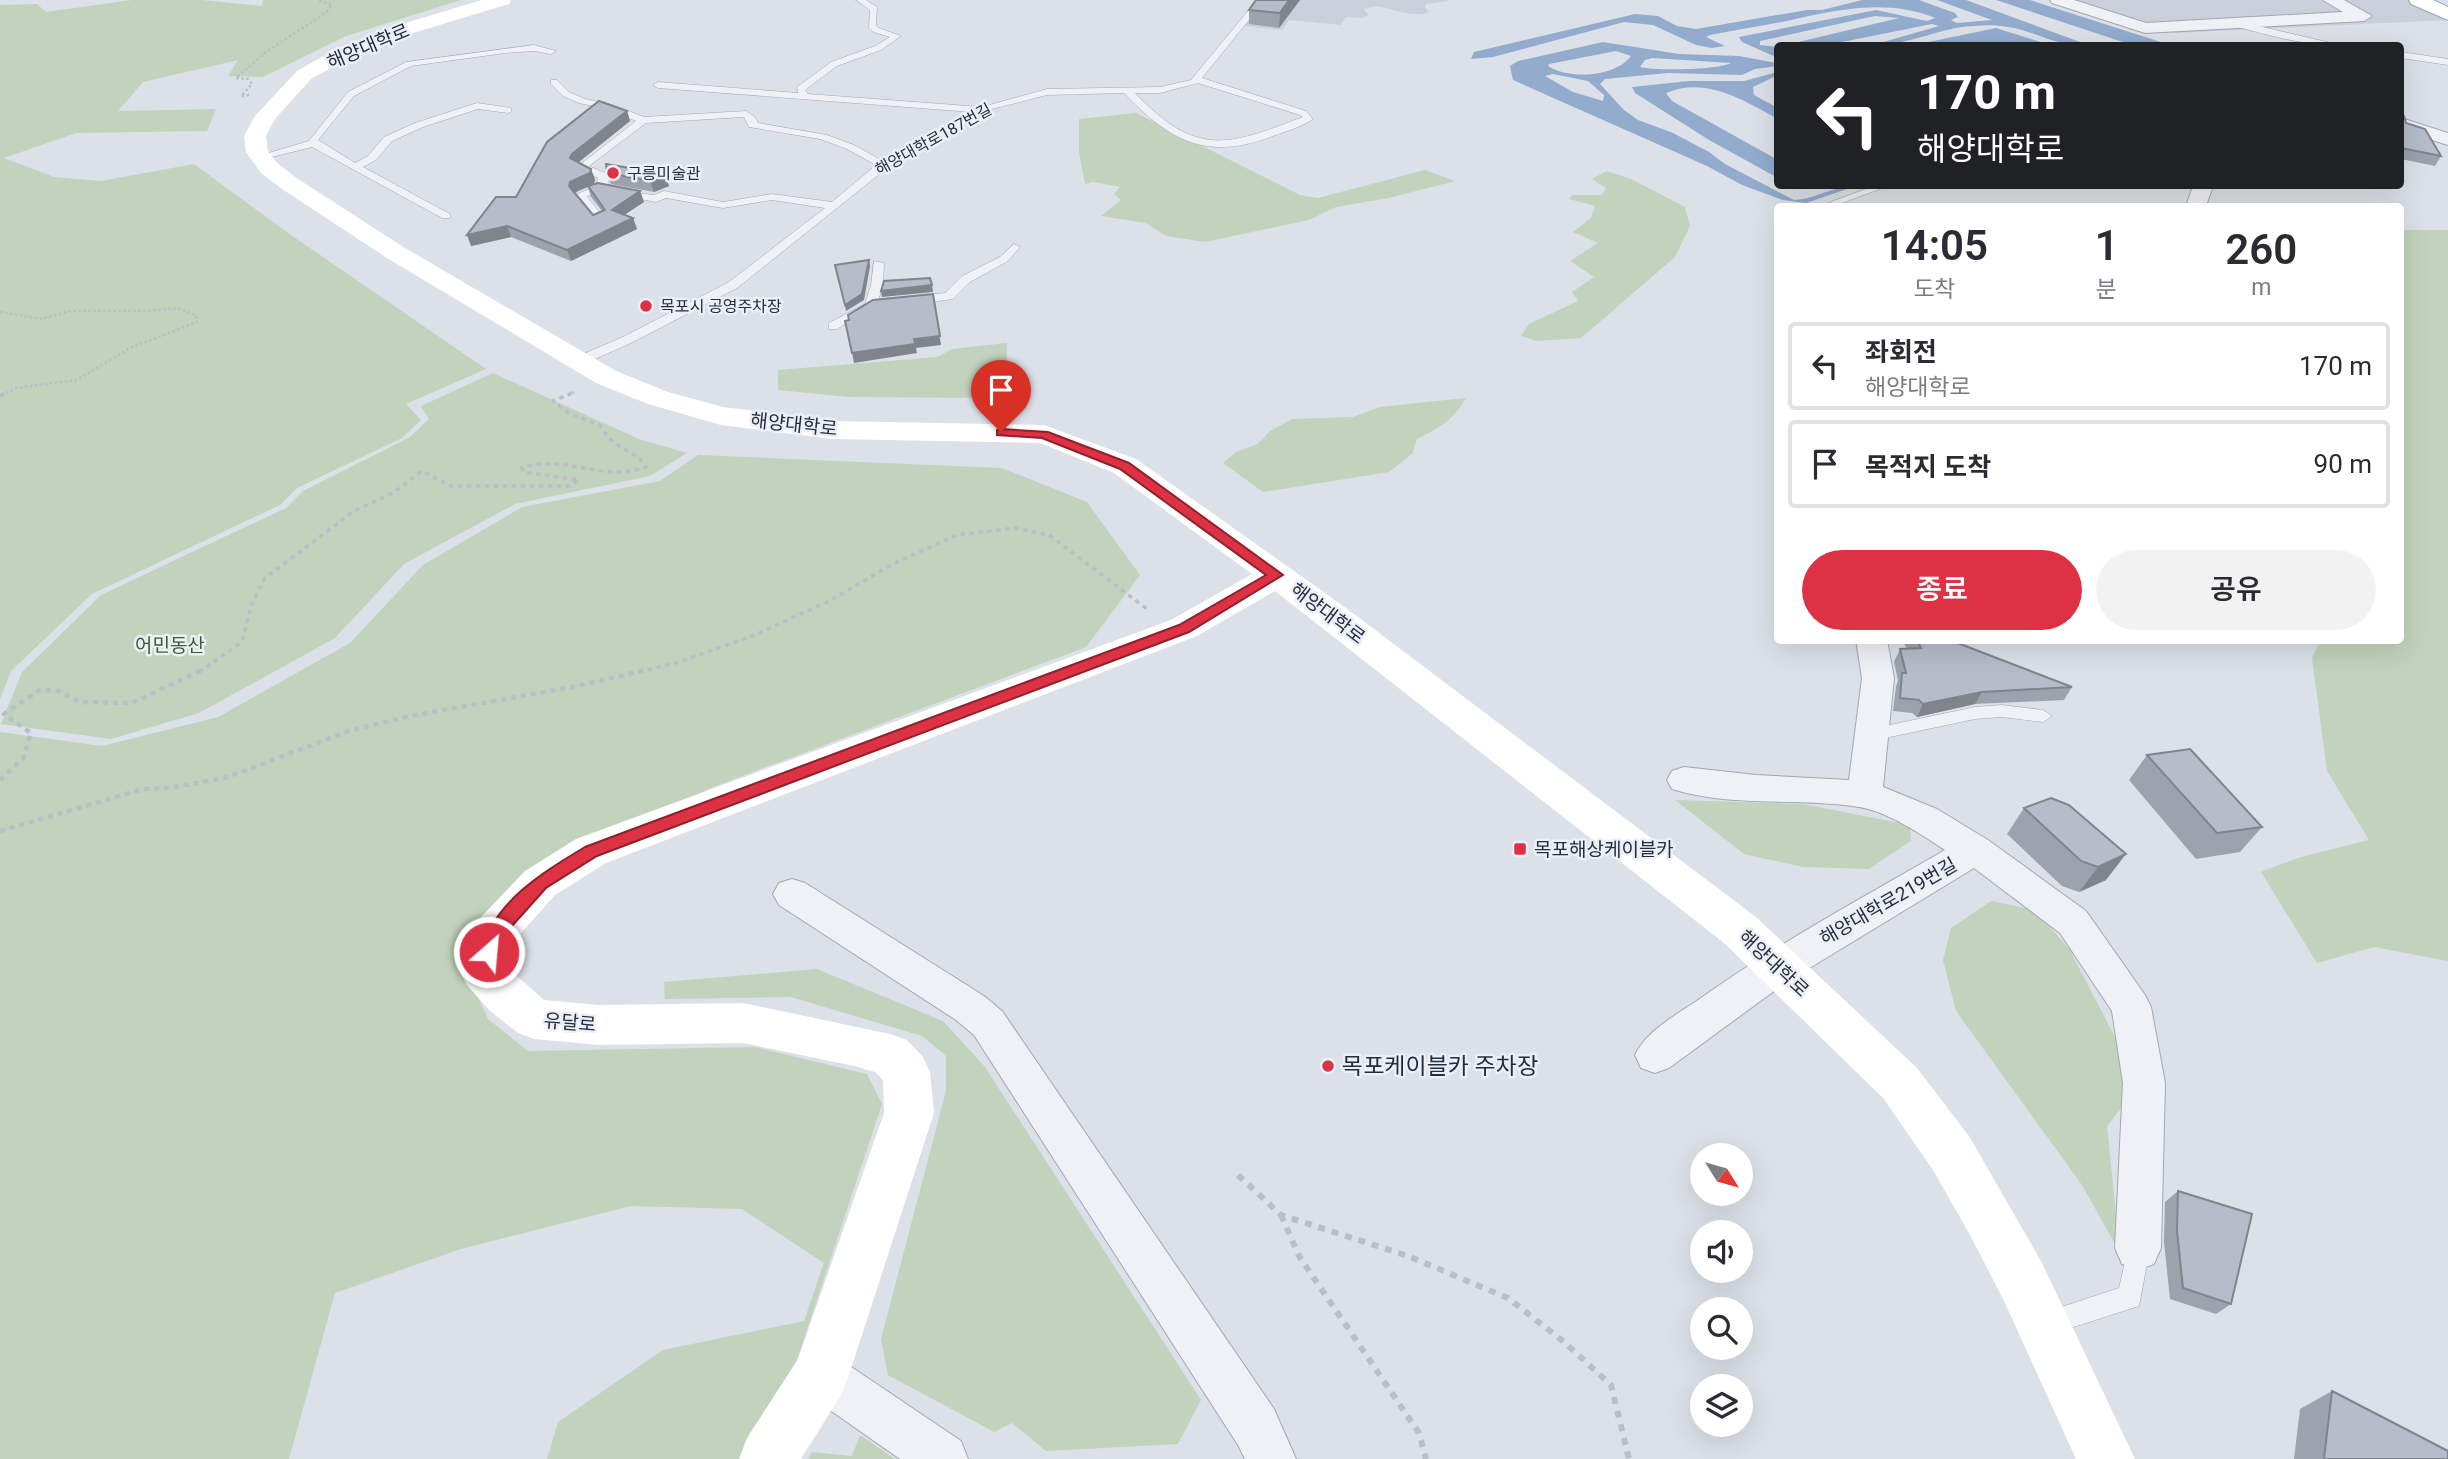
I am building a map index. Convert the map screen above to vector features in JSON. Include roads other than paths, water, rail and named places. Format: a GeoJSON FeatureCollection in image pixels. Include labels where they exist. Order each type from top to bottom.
{"type":"FeatureCollection","features":[{"type":"Feature","properties":{"kind":"street","name":"해양대학로"},"geometry":{"type":"LineString","coordinates":[[502,0],[406,29],[343,53],[304,75],[266,116],[255,136],[260,157],[290,184],[385,247],[593,369],[658,398],[720,416],[833,430],[1044,434],[1125,466],[1333,616],[1740,930],[1900,1083],[1951,1153],[2011,1261],[2106,1459]]}},
{"type":"Feature","properties":{"kind":"street"},"geometry":{"type":"LineString","coordinates":[[2058,0],[2145,28],[2364,16],[2331,0]]}},
{"type":"Feature","properties":{"kind":"street"},"geometry":{"type":"LineString","coordinates":[[2418,0],[2448,14]]}},
{"type":"Feature","properties":{"kind":"street"},"geometry":{"type":"LineString","coordinates":[[2443,0],[2448,2]]}},
{"type":"Feature","properties":{"kind":"street"},"geometry":{"type":"LineString","coordinates":[[2272,7],[2297,20]]}},
{"type":"Feature","properties":{"kind":"street"},"geometry":{"type":"LineString","coordinates":[[2404,125],[2448,139]]}},
{"type":"Feature","properties":{"kind":"street","name":"유달로"},"geometry":{"type":"LineString","coordinates":[[768,1459],[821,1375],[909,1114],[906,1072],[890,1055],[854,1045],[743,1023],[599,1026],[534,1019],[505,996],[483,972],[495,932],[540,883],[591,851],[1173,633],[1276,575]]}},
{"type":"Feature","properties":{"kind":"street"},"geometry":{"type":"LineString","coordinates":[[1865,794],[1878,678],[1872,644]]}},
{"type":"Feature","properties":{"kind":"street","name":"해양대학로219번길"},"geometry":{"type":"LineString","coordinates":[[1655,1055],[1699,1019],[1778,966],[1975,850],[1924,819],[1865,794],[1756,788],[1684,780]]}},
{"type":"Feature","properties":{"kind":"street"},"geometry":{"type":"LineString","coordinates":[[1975,850],[2073,922],[2131,1007],[2144,1083],[2138,1248]]}},
{"type":"Feature","properties":{"kind":"street"},"geometry":{"type":"LineString","coordinates":[[792,894],[946,992],[988,1023],[1256,1427],[1271,1459]]}},
{"type":"Feature","properties":{"kind":"street"},"geometry":{"type":"LineString","coordinates":[[821,1375],[943,1459]]}},
{"type":"Feature","properties":{"kind":"lane"},"geometry":{"type":"LineString","coordinates":[[805,97],[800,89],[834,64],[878,48],[897,36],[876,30],[872,26],[874,9],[860,0]]}},
{"type":"Feature","properties":{"kind":"lane"},"geometry":{"type":"LineString","coordinates":[[1126,90],[1154,119],[1201,142],[1216,145],[1247,142],[1308,119],[1303,113],[1196,79],[1261,0]]}},
{"type":"Feature","properties":{"kind":"lane"},"geometry":{"type":"LineString","coordinates":[[2233,23],[2317,42]]}},
{"type":"Feature","properties":{"kind":"lane"},"geometry":{"type":"LineString","coordinates":[[315,143],[313,139],[342,101],[409,64],[505,50],[534,48],[551,51]]}},
{"type":"Feature","properties":{"kind":"lane"},"geometry":{"type":"LineString","coordinates":[[2404,55],[2448,62]]}},
{"type":"Feature","properties":{"kind":"lane","name":"해양대학로187번길"},"geometry":{"type":"LineString","coordinates":[[593,369],[627,340],[733,285],[883,165],[983,110],[1010,99],[1047,92],[1172,88],[1196,79]]}},
{"type":"Feature","properties":{"kind":"lane"},"geometry":{"type":"LineString","coordinates":[[554,82],[574,97],[643,120],[746,114],[752,119],[753,125],[759,127],[829,136],[851,145],[883,165]]}},
{"type":"Feature","properties":{"kind":"lane"},"geometry":{"type":"LineString","coordinates":[[658,85],[983,110]]}},
{"type":"Feature","properties":{"kind":"lane"},"geometry":{"type":"LineString","coordinates":[[738,113],[738,103],[744,92]]}},
{"type":"Feature","properties":{"kind":"lane"},"geometry":{"type":"LineString","coordinates":[[355,167],[372,158],[388,139],[419,125],[477,106],[508,110]]}},
{"type":"Feature","properties":{"kind":"lane"},"geometry":{"type":"LineString","coordinates":[[600,221],[580,195],[600,188],[604,184],[603,176],[582,167],[585,162],[594,159],[643,120]]}},
{"type":"Feature","properties":{"kind":"lane"},"geometry":{"type":"LineString","coordinates":[[260,157],[315,143],[446,216]]}},
{"type":"Feature","properties":{"kind":"lane"},"geometry":{"type":"LineString","coordinates":[[600,188],[656,199],[664,194],[714,204],[772,197],[834,206]]}},
{"type":"Feature","properties":{"kind":"lane"},"geometry":{"type":"LineString","coordinates":[[1834,203],[1874,189]]}},
{"type":"Feature","properties":{"kind":"lane"},"geometry":{"type":"LineString","coordinates":[[898,302],[949,296],[966,279],[1004,259],[1014,247]]}},
{"type":"Feature","properties":{"kind":"lane"},"geometry":{"type":"LineString","coordinates":[[871,304],[877,285],[878,263]]}},
{"type":"Feature","properties":{"kind":"lane"},"geometry":{"type":"LineString","coordinates":[[833,326],[871,304],[885,303]]}},
{"type":"Feature","properties":{"kind":"lane"},"geometry":{"type":"LineString","coordinates":[[1871,734],[1975,713],[2002,711],[2043,716]]}},
{"type":"Feature","properties":{"kind":"lane"},"geometry":{"type":"LineString","coordinates":[[2043,1325],[2130,1297],[2138,1248]]}},
{"type":"Feature","properties":{"kind":"water"},"geometry":{"type":"Polygon","coordinates":[[[1862,0],[1919,0],[1955,13],[1958,17],[1951,20],[1957,23],[1992,20],[1937,0],[1966,0],[2080,42],[2060,42],[2019,29],[1987,25],[1962,27],[1903,42],[1883,42],[1939,26],[1932,24],[1842,42],[1799,42],[1899,18],[1875,16],[1760,41],[1760,45],[1774,47],[1774,56],[1742,42],[1739,37],[1876,10],[1927,21],[1935,18],[1919,12],[1885,7],[1834,11],[1710,35],[1706,37],[1725,46],[1712,48],[1696,45],[1653,25],[1624,22],[1493,57],[1471,59],[1474,52],[1635,14],[1658,16],[1677,26],[1696,29],[1807,10],[1822,10],[1862,0]]]}},
{"type":"Feature","properties":{"kind":"water"},"geometry":{"type":"Polygon","coordinates":[[[1996,0],[2030,0],[2161,42],[2123,42],[1996,0]]]}},
{"type":"Feature","properties":{"kind":"water"},"geometry":{"type":"Polygon","coordinates":[[[1996,28],[2040,42],[1928,42],[1996,28]]]}},
{"type":"Feature","properties":{"kind":"water"},"geometry":{"type":"Polygon","coordinates":[[[1603,42],[1679,54],[1739,56],[1774,63],[1774,67],[1755,69],[1742,75],[1668,73],[1605,79],[1600,84],[1624,110],[1638,120],[1673,133],[1794,200],[1837,189],[1847,189],[1806,203],[1783,200],[1742,185],[1707,166],[1513,80],[1510,66],[1518,61],[1603,42]],[[1616,51],[1548,66],[1568,73],[1592,74],[1615,68],[1631,56],[1616,51]],[[1652,58],[1645,60],[1640,67],[1686,69],[1731,63],[1652,58]],[[1553,74],[1545,76],[1573,92],[1603,101],[1604,95],[1588,81],[1553,74]]]}},
{"type":"Feature","properties":{"kind":"water"},"geometry":{"type":"Polygon","coordinates":[[[1774,73],[1774,77],[1753,87],[1754,95],[1774,106],[1774,117],[1724,92],[1695,87],[1666,93],[1672,101],[1774,158],[1774,176],[1709,140],[1635,93],[1632,87],[1689,81],[1744,81],[1774,73]]]}},
{"type":"Feature","properties":{"kind":"place","name":"구릉미술관"},"geometry":{"type":"Point","coordinates":[613,173]}},
{"type":"Feature","properties":{"kind":"place","name":"목포시 공영주차장"},"geometry":{"type":"Point","coordinates":[646,306]}},
{"type":"Feature","properties":{"kind":"place","name":"목포해상케이블카"},"geometry":{"type":"Point","coordinates":[1520,849]}},
{"type":"Feature","properties":{"kind":"place","name":"목포케이블카 주차장"},"geometry":{"type":"Point","coordinates":[1328,1066]}},
{"type":"Feature","properties":{"kind":"park label","name":"어민동산"},"geometry":{"type":"Point","coordinates":[170,645]}}]}
